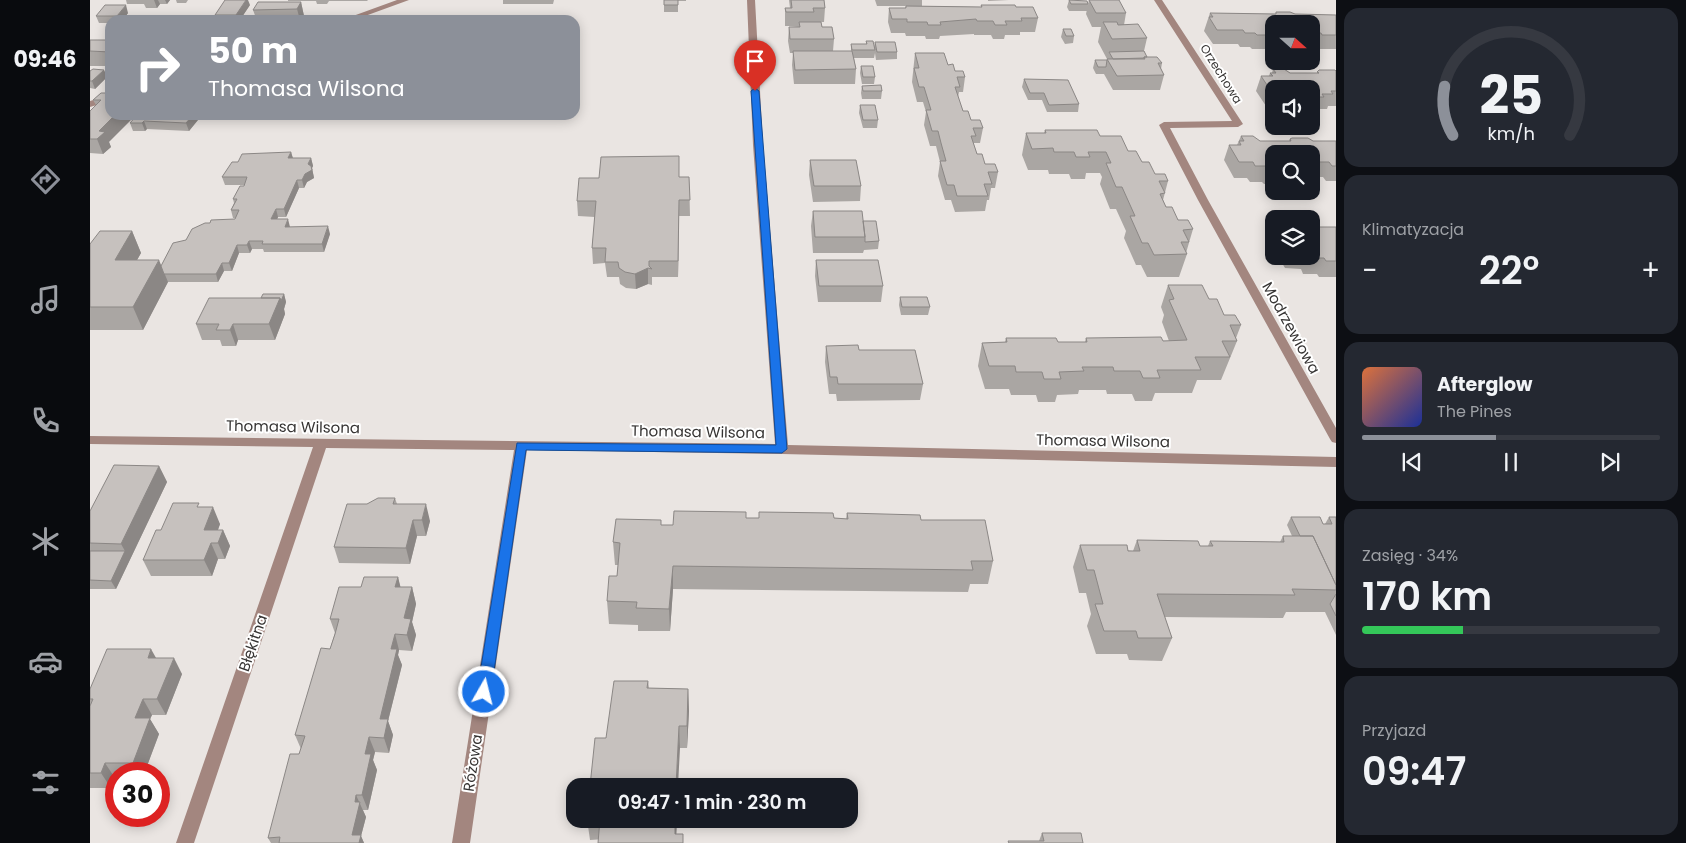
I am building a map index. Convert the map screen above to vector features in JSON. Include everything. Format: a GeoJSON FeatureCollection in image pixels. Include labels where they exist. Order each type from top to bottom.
{"type":"FeatureCollection","features":[{"type":"Feature","properties":{"kind":"street"},"geometry":{"type":"LineString","coordinates":[[361,15],[406,0]]}},
{"type":"Feature","properties":{"kind":"street"},"geometry":{"type":"LineString","coordinates":[[751,0],[758,145],[782,449]]}},
{"type":"Feature","properties":{"kind":"street","name":"Orzechowa"},"geometry":{"type":"LineString","coordinates":[[1158,0],[1238,124],[1164,125]]}},
{"type":"Feature","properties":{"kind":"street"},"geometry":{"type":"LineString","coordinates":[[90,104],[105,100]]}},
{"type":"Feature","properties":{"kind":"street","name":"Modrzewiowa"},"geometry":{"type":"LineString","coordinates":[[1164,125],[1203,200],[1336,439]]}},
{"type":"Feature","properties":{"kind":"street","name":"Thomasa Wilsona"},"geometry":{"type":"LineString","coordinates":[[90,440],[782,449],[1336,462]]}},
{"type":"Feature","properties":{"kind":"street","name":"Błękitna"},"geometry":{"type":"LineString","coordinates":[[185,843],[321,443]]}},
{"type":"Feature","properties":{"kind":"street","name":"Różowa"},"geometry":{"type":"LineString","coordinates":[[461,843],[521,446]]}},
{"type":"Feature","properties":{"kind":"building"},"geometry":{"type":"Polygon","coordinates":[[[225,0],[246,0],[236,15],[215,15],[225,0]]]}},
{"type":"Feature","properties":{"kind":"building"},"geometry":{"type":"Polygon","coordinates":[[[664,0],[678,0],[678,5],[664,5],[664,0]]]}},
{"type":"Feature","properties":{"kind":"building"},"geometry":{"type":"Polygon","coordinates":[[[791,0],[824,0],[825,8],[813,8],[814,12],[786,12],[785,8],[792,8],[791,0]]]}},
{"type":"Feature","properties":{"kind":"building"},"geometry":{"type":"Polygon","coordinates":[[[1069,0],[1087,1],[1088,4],[1071,4],[1069,0]]]}},
{"type":"Feature","properties":{"kind":"building"},"geometry":{"type":"Polygon","coordinates":[[[1089,0],[1119,0],[1126,13],[1096,13],[1089,0]]]}},
{"type":"Feature","properties":{"kind":"building"},"geometry":{"type":"Polygon","coordinates":[[[258,2],[301,2],[297,9],[253,10],[258,2]]]}},
{"type":"Feature","properties":{"kind":"building"},"geometry":{"type":"Polygon","coordinates":[[[105,5],[126,5],[118,15],[96,16],[105,5]]]}},
{"type":"Feature","properties":{"kind":"building"},"geometry":{"type":"Polygon","coordinates":[[[981,5],[1033,7],[1038,18],[1021,18],[1022,21],[1005,21],[1007,25],[995,25],[993,21],[977,21],[976,19],[940,22],[941,25],[928,25],[927,22],[907,22],[907,19],[892,19],[889,8],[906,8],[906,6],[982,7],[981,5]]]}},
{"type":"Feature","properties":{"kind":"building"},"geometry":{"type":"Polygon","coordinates":[[[1276,12],[1290,12],[1295,14],[1336,15],[1336,35],[1322,35],[1320,33],[1320,15],[1265,15],[1265,35],[1245,33],[1243,30],[1217,30],[1209,17],[1213,17],[1210,13],[1276,14],[1276,12]]]}},
{"type":"Feature","properties":{"kind":"building"},"geometry":{"type":"Polygon","coordinates":[[[799,22],[821,22],[822,27],[832,27],[834,39],[790,39],[789,27],[800,27],[799,22]]]}},
{"type":"Feature","properties":{"kind":"building"},"geometry":{"type":"Polygon","coordinates":[[[1103,22],[1117,22],[1118,25],[1138,24],[1147,38],[1112,39],[1103,22]]]}},
{"type":"Feature","properties":{"kind":"building"},"geometry":{"type":"Polygon","coordinates":[[[1063,29],[1071,29],[1074,36],[1066,36],[1063,29]]]}},
{"type":"Feature","properties":{"kind":"building"},"geometry":{"type":"Polygon","coordinates":[[[90,40],[105,40],[105,52],[90,51],[90,40]]]}},
{"type":"Feature","properties":{"kind":"building"},"geometry":{"type":"Polygon","coordinates":[[[866,41],[873,41],[875,50],[852,50],[851,44],[867,44],[866,41]]]}},
{"type":"Feature","properties":{"kind":"building"},"geometry":{"type":"Polygon","coordinates":[[[875,42],[895,42],[897,52],[877,52],[875,42]]]}},
{"type":"Feature","properties":{"kind":"building"},"geometry":{"type":"Polygon","coordinates":[[[793,51],[852,51],[856,69],[795,70],[793,51]]]}},
{"type":"Feature","properties":{"kind":"building"},"geometry":{"type":"Polygon","coordinates":[[[1144,51],[1147,57],[1144,58],[1113,59],[1109,52],[1144,51]]]}},
{"type":"Feature","properties":{"kind":"building"},"geometry":{"type":"Polygon","coordinates":[[[915,53],[944,53],[948,65],[953,64],[955,71],[963,71],[965,77],[957,77],[960,87],[955,87],[963,111],[968,111],[971,120],[980,120],[983,128],[973,128],[976,136],[971,136],[977,154],[982,154],[985,164],[995,164],[998,172],[988,172],[992,184],[984,184],[988,196],[957,196],[954,185],[947,185],[940,161],[946,161],[938,131],[932,131],[926,110],[931,110],[924,87],[919,87],[914,68],[919,68],[915,53]]]}},
{"type":"Feature","properties":{"kind":"building"},"geometry":{"type":"Polygon","coordinates":[[[1144,57],[1157,57],[1162,63],[1158,63],[1164,75],[1117,76],[1107,59],[1145,59],[1144,57]]]}},
{"type":"Feature","properties":{"kind":"building"},"geometry":{"type":"Polygon","coordinates":[[[1095,60],[1107,60],[1106,67],[1098,67],[1095,60]]]}},
{"type":"Feature","properties":{"kind":"building"},"geometry":{"type":"Polygon","coordinates":[[[861,66],[873,66],[875,77],[863,77],[861,66]]]}},
{"type":"Feature","properties":{"kind":"building"},"geometry":{"type":"Polygon","coordinates":[[[93,69],[104,70],[90,81],[90,71],[93,69]]]}},
{"type":"Feature","properties":{"kind":"building"},"geometry":{"type":"Polygon","coordinates":[[[1274,70],[1286,70],[1290,73],[1319,73],[1317,72],[1319,70],[1335,70],[1336,91],[1331,91],[1333,94],[1322,94],[1324,97],[1320,97],[1320,80],[1265,80],[1265,82],[1261,76],[1273,76],[1270,73],[1276,73],[1274,70]]]}},
{"type":"Feature","properties":{"kind":"building"},"geometry":{"type":"Polygon","coordinates":[[[1024,79],[1068,80],[1079,104],[1049,105],[1044,93],[1030,93],[1024,79]]]}},
{"type":"Feature","properties":{"kind":"building"},"geometry":{"type":"Polygon","coordinates":[[[881,85],[882,91],[863,91],[862,86],[881,85]]]}},
{"type":"Feature","properties":{"kind":"building"},"geometry":{"type":"Polygon","coordinates":[[[101,93],[105,93],[105,120],[110,120],[99,131],[105,132],[97,139],[90,139],[90,111],[101,100],[93,100],[101,93]]]}},
{"type":"Feature","properties":{"kind":"building"},"geometry":{"type":"Polygon","coordinates":[[[860,105],[875,105],[878,120],[863,120],[860,105]]]}},
{"type":"Feature","properties":{"kind":"building"},"geometry":{"type":"Polygon","coordinates":[[[133,120],[189,120],[186,123],[144,121],[142,123],[130,123],[133,120]]]}},
{"type":"Feature","properties":{"kind":"building"},"geometry":{"type":"Polygon","coordinates":[[[1045,130],[1097,130],[1100,136],[1121,136],[1128,151],[1136,151],[1142,162],[1149,162],[1155,174],[1165,174],[1168,181],[1159,181],[1165,193],[1160,194],[1166,207],[1172,207],[1178,220],[1188,220],[1193,229],[1183,230],[1189,242],[1181,242],[1187,254],[1154,255],[1148,243],[1142,243],[1130,216],[1135,216],[1122,187],[1116,187],[1106,163],[1111,163],[1106,152],[1088,152],[1090,157],[1076,157],[1074,152],[1054,152],[1053,148],[1032,149],[1026,133],[1046,133],[1045,130]]]}},
{"type":"Feature","properties":{"kind":"building"},"geometry":{"type":"Polygon","coordinates":[[[1241,136],[1253,136],[1260,141],[1291,141],[1290,139],[1292,138],[1308,138],[1313,141],[1336,141],[1336,166],[1332,166],[1329,162],[1320,162],[1320,145],[1265,145],[1265,166],[1255,166],[1253,162],[1239,162],[1229,145],[1241,145],[1239,141],[1244,141],[1241,136]]]}},
{"type":"Feature","properties":{"kind":"building"},"geometry":{"type":"Polygon","coordinates":[[[291,152],[288,158],[311,158],[308,164],[312,170],[305,174],[302,180],[297,180],[284,209],[276,209],[271,219],[288,219],[285,227],[328,226],[322,244],[262,244],[263,241],[249,241],[247,245],[237,245],[229,263],[222,263],[216,274],[164,274],[161,266],[173,243],[186,240],[192,229],[205,223],[210,223],[211,220],[235,219],[239,210],[231,210],[237,199],[233,199],[240,186],[244,186],[247,177],[222,177],[232,162],[238,162],[242,154],[291,152]]]}},
{"type":"Feature","properties":{"kind":"building"},"geometry":{"type":"Polygon","coordinates":[[[679,156],[679,177],[689,177],[690,200],[679,200],[678,261],[649,261],[649,266],[652,269],[648,268],[635,274],[625,272],[619,268],[618,262],[605,262],[606,248],[592,248],[596,201],[577,201],[579,178],[599,178],[601,157],[679,156]]]}},
{"type":"Feature","properties":{"kind":"building"},"geometry":{"type":"Polygon","coordinates":[[[810,160],[856,160],[861,186],[814,186],[810,160]]]}},
{"type":"Feature","properties":{"kind":"building"},"geometry":{"type":"Polygon","coordinates":[[[813,211],[862,211],[865,237],[815,237],[813,211]]]}},
{"type":"Feature","properties":{"kind":"building"},"geometry":{"type":"Polygon","coordinates":[[[863,221],[876,221],[879,241],[865,242],[863,221]]]}},
{"type":"Feature","properties":{"kind":"building"},"geometry":{"type":"Polygon","coordinates":[[[1320,227],[1336,227],[1336,261],[1326,261],[1324,258],[1320,258],[1320,227]]]}},
{"type":"Feature","properties":{"kind":"building"},"geometry":{"type":"Polygon","coordinates":[[[100,231],[132,231],[115,260],[159,260],[133,307],[90,307],[90,244],[100,231]]]}},
{"type":"Feature","properties":{"kind":"building"},"geometry":{"type":"Polygon","coordinates":[[[816,260],[878,260],[883,286],[819,286],[816,260]]]}},
{"type":"Feature","properties":{"kind":"building"},"geometry":{"type":"Polygon","coordinates":[[[1168,285],[1202,285],[1209,299],[1217,299],[1224,315],[1235,315],[1241,325],[1230,325],[1237,341],[1222,341],[1230,357],[1195,357],[1201,370],[1157,370],[1160,378],[1143,378],[1140,371],[1114,371],[1113,367],[1082,367],[1084,371],[1059,372],[1061,379],[1044,379],[1042,372],[1016,372],[1015,366],[989,366],[982,343],[1007,342],[1006,338],[1056,338],[1058,342],[1087,342],[1086,338],[1161,337],[1163,341],[1187,340],[1169,300],[1174,299],[1168,285]]]}},
{"type":"Feature","properties":{"kind":"building"},"geometry":{"type":"Polygon","coordinates":[[[263,294],[284,294],[281,301],[280,298],[261,298],[263,294]]]}},
{"type":"Feature","properties":{"kind":"building"},"geometry":{"type":"Polygon","coordinates":[[[900,297],[927,297],[930,307],[902,307],[900,297]]]}},
{"type":"Feature","properties":{"kind":"building"},"geometry":{"type":"Polygon","coordinates":[[[209,298],[280,298],[269,324],[233,324],[230,330],[216,330],[219,324],[196,324],[209,298]]]}},
{"type":"Feature","properties":{"kind":"building"},"geometry":{"type":"Polygon","coordinates":[[[858,345],[859,350],[915,350],[923,384],[838,384],[837,377],[830,377],[826,346],[858,345]]]}},
{"type":"Feature","properties":{"kind":"building"},"geometry":{"type":"Polygon","coordinates":[[[114,465],[159,466],[121,544],[90,543],[90,511],[114,465]]]}},
{"type":"Feature","properties":{"kind":"building"},"geometry":{"type":"Polygon","coordinates":[[[378,498],[395,498],[393,504],[426,504],[422,520],[413,520],[406,548],[334,547],[347,504],[367,504],[378,498]]]}},
{"type":"Feature","properties":{"kind":"building"},"geometry":{"type":"Polygon","coordinates":[[[173,503],[199,503],[197,507],[213,507],[204,530],[223,530],[218,543],[211,543],[204,560],[143,560],[156,530],[161,530],[173,503]]]}},
{"type":"Feature","properties":{"kind":"building"},"geometry":{"type":"Polygon","coordinates":[[[674,511],[746,512],[746,518],[759,518],[759,512],[833,513],[834,518],[848,519],[847,513],[920,515],[921,520],[985,520],[993,561],[971,561],[973,570],[673,566],[669,609],[636,608],[637,602],[607,601],[609,576],[617,576],[620,543],[613,542],[616,519],[661,520],[661,525],[673,525],[674,511]]]}},
{"type":"Feature","properties":{"kind":"building"},"geometry":{"type":"Polygon","coordinates":[[[1291,517],[1320,517],[1323,524],[1332,524],[1329,517],[1336,517],[1336,585],[1313,536],[1300,536],[1291,517]]]}},
{"type":"Feature","properties":{"kind":"building"},"geometry":{"type":"Polygon","coordinates":[[[1283,536],[1313,536],[1336,585],[1336,590],[1292,589],[1295,595],[1157,594],[1172,638],[1138,638],[1136,631],[1104,631],[1095,604],[1103,604],[1094,570],[1087,570],[1080,545],[1127,545],[1128,551],[1140,551],[1137,540],[1198,541],[1200,546],[1213,546],[1210,541],[1284,542],[1283,536]]]}},
{"type":"Feature","properties":{"kind":"building"},"geometry":{"type":"Polygon","coordinates":[[[90,551],[125,551],[111,581],[90,580],[90,551]]]}},
{"type":"Feature","properties":{"kind":"building"},"geometry":{"type":"Polygon","coordinates":[[[364,577],[398,577],[395,587],[412,587],[404,618],[411,619],[407,635],[395,634],[391,649],[397,649],[380,719],[388,719],[384,738],[369,737],[365,754],[371,754],[362,795],[356,795],[355,802],[360,802],[352,835],[361,835],[359,843],[279,843],[280,837],[268,838],[290,754],[299,754],[305,736],[295,735],[321,648],[330,649],[335,634],[339,619],[330,619],[339,587],[361,587],[364,577]]]}},
{"type":"Feature","properties":{"kind":"building"},"geometry":{"type":"Polygon","coordinates":[[[1336,594],[1336,616],[1330,604],[1336,594]]]}},
{"type":"Feature","properties":{"kind":"building"},"geometry":{"type":"Polygon","coordinates":[[[107,649],[151,649],[148,658],[174,658],[157,699],[143,699],[135,718],[150,718],[133,762],[105,762],[101,773],[90,773],[90,706],[93,699],[90,699],[90,689],[107,649]]]}},
{"type":"Feature","properties":{"kind":"building"},"geometry":{"type":"Polygon","coordinates":[[[614,681],[648,681],[647,688],[688,689],[687,726],[679,726],[676,778],[591,778],[595,738],[606,738],[614,681]]]}},
{"type":"Feature","properties":{"kind":"building"},"geometry":{"type":"Polygon","coordinates":[[[599,828],[675,828],[675,834],[683,834],[683,843],[598,843],[599,828]]]}},
{"type":"Feature","properties":{"kind":"building"},"geometry":{"type":"Polygon","coordinates":[[[1042,833],[1081,833],[1083,843],[1009,843],[1008,841],[1044,841],[1042,833]]]}},
{"type":"Feature","properties":{"kind":"route"},"geometry":{"type":"LineString","coordinates":[[484,692],[521,446],[782,449],[755,91]]}}]}
